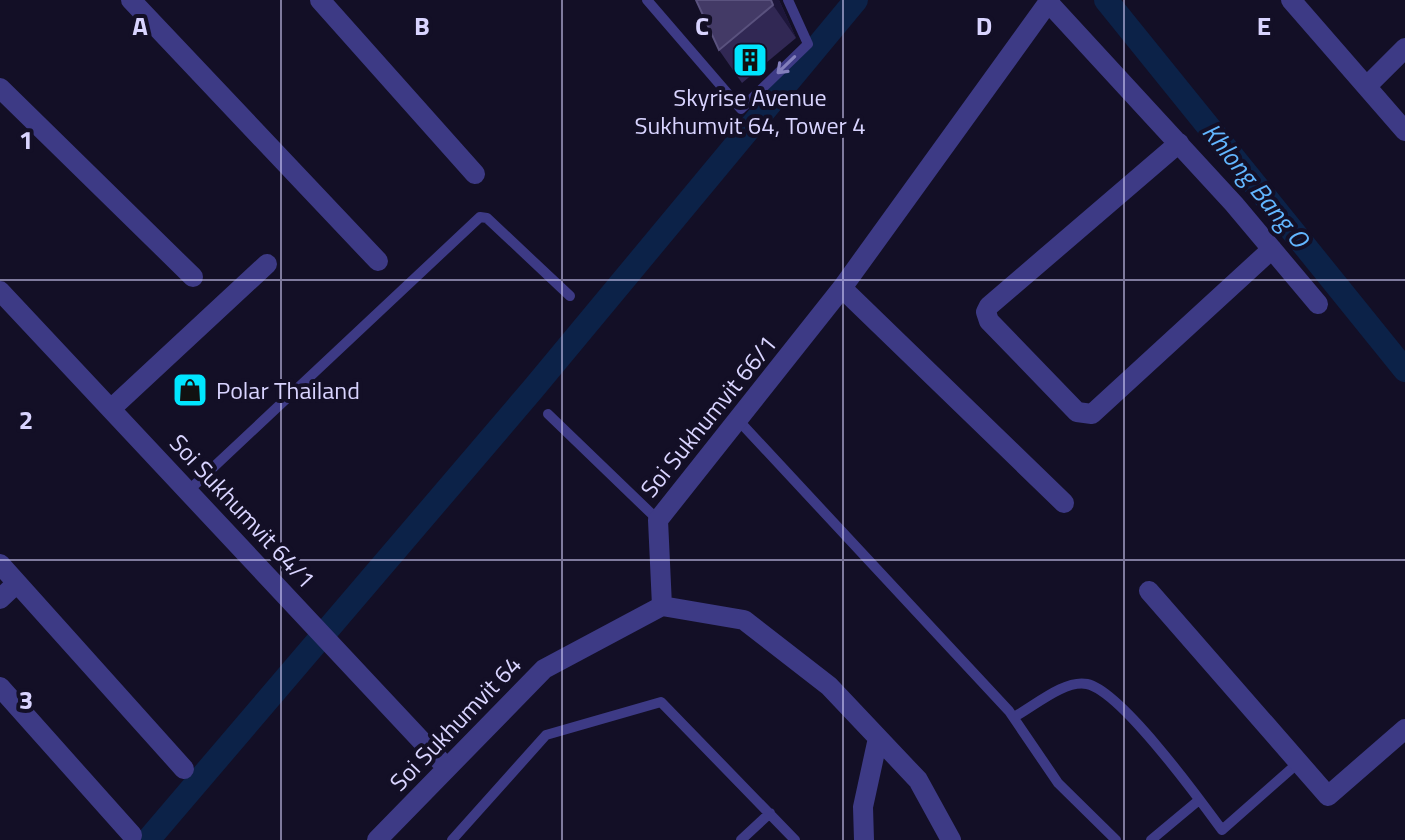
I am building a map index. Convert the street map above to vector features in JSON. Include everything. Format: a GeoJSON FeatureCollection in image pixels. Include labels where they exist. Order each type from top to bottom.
{"type":"FeatureCollection","features":[{"type":"Feature","properties":{"kind":"street"},"geometry":{"type":"LineString","coordinates":[[131,0],[378,261]]}},
{"type":"Feature","properties":{"kind":"street"},"geometry":{"type":"LineString","coordinates":[[320,0],[475,174]]}},
{"type":"Feature","properties":{"kind":"street"},"geometry":{"type":"LineString","coordinates":[[1291,0],[1405,131]]}},
{"type":"Feature","properties":{"kind":"street"},"geometry":{"type":"LineString","coordinates":[[1049,1],[1179,143],[1318,304]]}},
{"type":"Feature","properties":{"kind":"street","name":"Soi Sukhumvit 66/1"},"geometry":{"type":"LineString","coordinates":[[662,606],[658,520],[842,288],[1049,1]]}},
{"type":"Feature","properties":{"kind":"street"},"geometry":{"type":"LineString","coordinates":[[1368,85],[1405,48]]}},
{"type":"Feature","properties":{"kind":"street"},"geometry":{"type":"LineString","coordinates":[[0,88],[193,277]]}},
{"type":"Feature","properties":{"kind":"street"},"geometry":{"type":"LineString","coordinates":[[1179,143],[989,306],[986,312],[989,321],[1077,412],[1092,414],[1272,249]]}},
{"type":"Feature","properties":{"kind":"street"},"geometry":{"type":"LineString","coordinates":[[113,407],[267,264]]}},
{"type":"Feature","properties":{"kind":"street"},"geometry":{"type":"LineString","coordinates":[[842,288],[1064,503]]}},
{"type":"Feature","properties":{"kind":"street","name":"Soi Sukhumvit 64/1"},"geometry":{"type":"LineString","coordinates":[[0,291],[113,407],[187,492],[447,768]]}},
{"type":"Feature","properties":{"kind":"street"},"geometry":{"type":"LineString","coordinates":[[0,564],[184,769]]}},
{"type":"Feature","properties":{"kind":"street"},"geometry":{"type":"LineString","coordinates":[[0,599],[17,583]]}},
{"type":"Feature","properties":{"kind":"street"},"geometry":{"type":"LineString","coordinates":[[1149,591],[1328,796],[1405,729]]}},
{"type":"Feature","properties":{"kind":"street"},"geometry":{"type":"LineString","coordinates":[[662,606],[744,620],[829,686],[918,780],[951,840]]}},
{"type":"Feature","properties":{"kind":"street","name":"Soi Sukhumvit 64"},"geometry":{"type":"LineString","coordinates":[[377,840],[544,669],[662,606]]}},
{"type":"Feature","properties":{"kind":"street"},"geometry":{"type":"LineString","coordinates":[[0,687],[132,835]]}},
{"type":"Feature","properties":{"kind":"street"},"geometry":{"type":"LineString","coordinates":[[864,840],[863,807],[878,738]]}},
{"type":"Feature","properties":{"kind":"lane"},"geometry":{"type":"LineString","coordinates":[[652,2],[741,109],[808,44],[788,0]]}},
{"type":"Feature","properties":{"kind":"lane"},"geometry":{"type":"LineString","coordinates":[[187,492],[480,217],[487,218],[570,296]]}},
{"type":"Feature","properties":{"kind":"lane"},"geometry":{"type":"LineString","coordinates":[[548,414],[658,520]]}},
{"type":"Feature","properties":{"kind":"lane"},"geometry":{"type":"LineString","coordinates":[[739,421],[1014,717],[1058,783],[1116,840]]}},
{"type":"Feature","properties":{"kind":"lane"},"geometry":{"type":"LineString","coordinates":[[1014,717],[1069,686],[1087,684],[1103,693],[1143,730],[1222,830],[1298,763]]}},
{"type":"Feature","properties":{"kind":"lane"},"geometry":{"type":"LineString","coordinates":[[452,840],[546,735],[661,702],[795,840]]}},
{"type":"Feature","properties":{"kind":"lane"},"geometry":{"type":"LineString","coordinates":[[1151,840],[1199,800]]}},
{"type":"Feature","properties":{"kind":"lane"},"geometry":{"type":"LineString","coordinates":[[741,840],[770,813]]}},
{"type":"Feature","properties":{"kind":"building"},"geometry":{"type":"Polygon","coordinates":[[[696,0],[771,0],[773,5],[719,50],[696,0]]]}},
{"type":"Feature","properties":{"kind":"waterway"},"geometry":{"type":"LineString","coordinates":[[148,840],[533,389],[856,0]]}},
{"type":"Feature","properties":{"kind":"waterway","name":"Khlong Bang O"},"geometry":{"type":"LineString","coordinates":[[1106,0],[1405,370]]}},
{"type":"Feature","properties":{"kind":"place","name":"Skyrise Avenue Sukhumvit 64, Tower 4"},"geometry":{"type":"Point","coordinates":[750,60]}},
{"type":"Feature","properties":{"kind":"place","name":"Polar Thailand"},"geometry":{"type":"Point","coordinates":[190,390]}}]}
